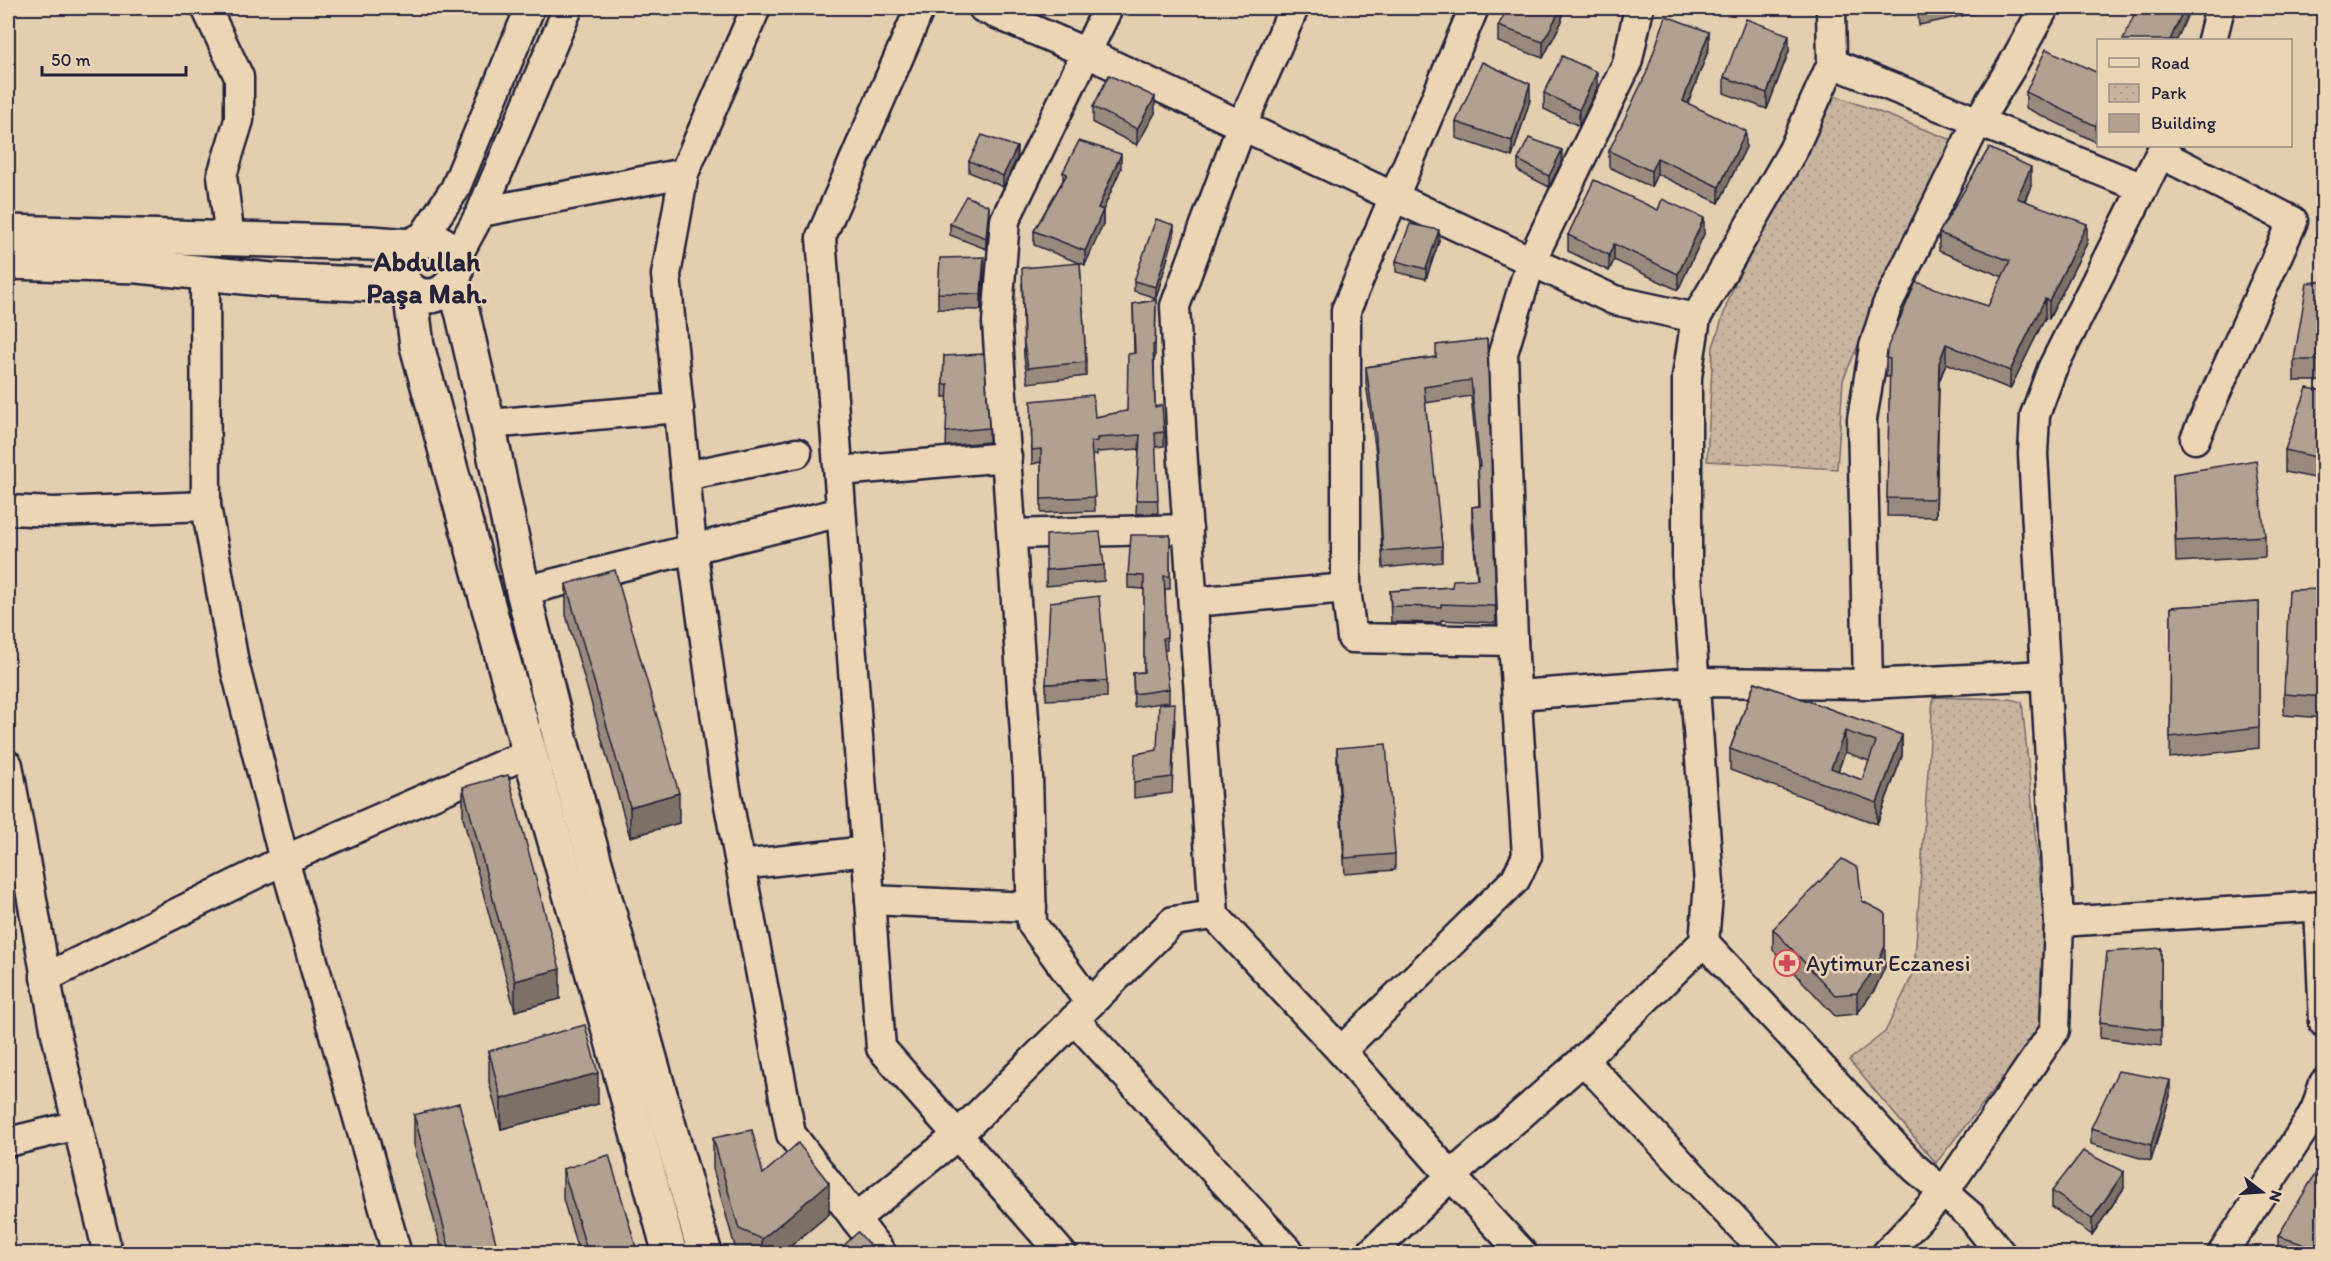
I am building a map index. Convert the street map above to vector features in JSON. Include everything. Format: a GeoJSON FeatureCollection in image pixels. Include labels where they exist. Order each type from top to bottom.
{"type":"FeatureCollection","features":[{"type":"Feature","properties":{"kind":"main road"},"geometry":{"type":"LineString","coordinates":[[8,232],[415,244],[431,240],[450,251],[522,591],[561,742],[705,1254]]}},
{"type":"Feature","properties":{"kind":"main road"},"geometry":{"type":"LineString","coordinates":[[415,244],[403,255],[400,265],[401,276],[414,293],[425,297],[436,296],[446,290],[454,271]]}},
{"type":"Feature","properties":{"kind":"main road"},"geometry":{"type":"LineString","coordinates":[[8,262],[138,266],[271,280],[408,288]]}},
{"type":"Feature","properties":{"kind":"main road"},"geometry":{"type":"LineString","coordinates":[[408,288],[417,346],[670,1254]]}},
{"type":"Feature","properties":{"kind":"street"},"geometry":{"type":"LineString","coordinates":[[206,8],[239,77],[239,120],[222,175],[230,239]]}},
{"type":"Feature","properties":{"kind":"street"},"geometry":{"type":"LineString","coordinates":[[415,244],[455,189],[530,8]]}},
{"type":"Feature","properties":{"kind":"street"},"geometry":{"type":"LineString","coordinates":[[454,271],[568,8]]}},
{"type":"Feature","properties":{"kind":"street"},"geometry":{"type":"LineString","coordinates":[[756,8],[684,173],[666,275],[692,547],[725,784],[791,1134],[882,1254]]}},
{"type":"Feature","properties":{"kind":"street"},"geometry":{"type":"LineString","coordinates":[[920,8],[821,237],[881,1048],[1062,1254]]}},
{"type":"Feature","properties":{"kind":"street"},"geometry":{"type":"LineString","coordinates":[[983,8],[1087,53],[1614,300],[1696,318]]}},
{"type":"Feature","properties":{"kind":"street"},"geometry":{"type":"LineString","coordinates":[[1108,8],[1005,220],[997,323],[1028,777],[1032,924],[1082,1011],[1291,1254]]}},
{"type":"Feature","properties":{"kind":"street"},"geometry":{"type":"LineString","coordinates":[[1294,8],[1242,125],[1175,306],[1214,915],[1341,1051],[1523,1254]]}},
{"type":"Feature","properties":{"kind":"street"},"geometry":{"type":"LineString","coordinates":[[1474,8],[1346,310],[1346,588],[1352,638],[1513,641]]}},
{"type":"Feature","properties":{"kind":"street"},"geometry":{"type":"LineString","coordinates":[[1341,1051],[1515,880],[1527,856],[1513,641],[1503,353],[1531,261],[1627,64],[1639,8]]}},
{"type":"Feature","properties":{"kind":"street"},"geometry":{"type":"LineString","coordinates":[[1370,1254],[1451,1176],[1583,1060],[1704,942],[1709,884],[1687,576],[1687,377],[1696,318],[1793,150],[1832,63],[1831,8]]}},
{"type":"Feature","properties":{"kind":"street"},"geometry":{"type":"LineString","coordinates":[[1868,684],[1862,418],[1874,347],[1887,305],[1977,123],[2044,8]]}},
{"type":"Feature","properties":{"kind":"street"},"geometry":{"type":"LineString","coordinates":[[2212,39],[2220,8]]}},
{"type":"Feature","properties":{"kind":"street"},"geometry":{"type":"LineString","coordinates":[[1832,63],[2143,188]]}},
{"type":"Feature","properties":{"kind":"street"},"geometry":{"type":"LineString","coordinates":[[1886,1254],[1944,1192],[2055,1030],[2060,922],[2033,454],[2035,415],[2052,369],[2162,150],[2293,221],[2195,439]]}},
{"type":"Feature","properties":{"kind":"street"},"geometry":{"type":"LineString","coordinates":[[481,213],[684,173]]}},
{"type":"Feature","properties":{"kind":"street"},"geometry":{"type":"LineString","coordinates":[[205,273],[206,507],[234,663],[284,860],[397,1254]]}},
{"type":"Feature","properties":{"kind":"street"},"geometry":{"type":"LineString","coordinates":[[488,423],[679,408]]}},
{"type":"Feature","properties":{"kind":"street"},"geometry":{"type":"LineString","coordinates":[[685,476],[797,453]]}},
{"type":"Feature","properties":{"kind":"street"},"geometry":{"type":"LineString","coordinates":[[839,471],[1007,457]]}},
{"type":"Feature","properties":{"kind":"street"},"geometry":{"type":"LineString","coordinates":[[8,510],[55,512],[206,507]]}},
{"type":"Feature","properties":{"kind":"street"},"geometry":{"type":"LineString","coordinates":[[522,591],[692,547],[842,512]]}},
{"type":"Feature","properties":{"kind":"street"},"geometry":{"type":"LineString","coordinates":[[1012,534],[1188,529]]}},
{"type":"Feature","properties":{"kind":"street"},"geometry":{"type":"LineString","coordinates":[[1193,602],[1346,588]]}},
{"type":"Feature","properties":{"kind":"street"},"geometry":{"type":"LineString","coordinates":[[1517,695],[1695,682],[1868,684],[2045,675]]}},
{"type":"Feature","properties":{"kind":"street"},"geometry":{"type":"LineString","coordinates":[[45,978],[284,860],[529,753]]}},
{"type":"Feature","properties":{"kind":"street"},"geometry":{"type":"LineString","coordinates":[[8,765],[15,844],[56,1034],[108,1254]]}},
{"type":"Feature","properties":{"kind":"street"},"geometry":{"type":"LineString","coordinates":[[740,865],[867,851]]}},
{"type":"Feature","properties":{"kind":"street"},"geometry":{"type":"LineString","coordinates":[[870,900],[1032,907]]}},
{"type":"Feature","properties":{"kind":"street"},"geometry":{"type":"LineString","coordinates":[[2060,922],[2321,906],[2324,1023]]}},
{"type":"Feature","properties":{"kind":"street"},"geometry":{"type":"LineString","coordinates":[[855,1219],[958,1135],[1173,921],[1214,915]]}},
{"type":"Feature","properties":{"kind":"street"},"geometry":{"type":"LineString","coordinates":[[1704,942],[1916,1168],[1972,1217],[2001,1254]]}},
{"type":"Feature","properties":{"kind":"street"},"geometry":{"type":"LineString","coordinates":[[1583,1060],[1767,1254]]}},
{"type":"Feature","properties":{"kind":"street"},"geometry":{"type":"LineString","coordinates":[[2222,1254],[2308,1123],[2316,1108],[2324,1083]]}},
{"type":"Feature","properties":{"kind":"street"},"geometry":{"type":"LineString","coordinates":[[8,1142],[78,1125]]}},
{"type":"Feature","properties":{"kind":"green space"},"geometry":{"type":"Polygon","coordinates":[[[1837,96],[1952,140],[1902,244],[1843,380],[1837,469],[1707,461],[1713,347],[1726,307],[1744,260],[1762,235],[1832,100],[1837,96]]]}},
{"type":"Feature","properties":{"kind":"green space"},"geometry":{"type":"Polygon","coordinates":[[[1933,697],[2010,699],[2022,702],[2045,933],[2040,1031],[1936,1163],[1849,1060],[1885,1032],[1914,972],[1933,697]]]}},
{"type":"Feature","properties":{"kind":"building"},"geometry":{"type":"Polygon","coordinates":[[[1508,8],[1561,8],[1543,42],[1498,26],[1508,8]]]}},
{"type":"Feature","properties":{"kind":"building"},"geometry":{"type":"Polygon","coordinates":[[[2137,8],[2184,8],[2170,39],[2123,39],[2137,8]]]}},
{"type":"Feature","properties":{"kind":"building"},"geometry":{"type":"Polygon","coordinates":[[[1666,16],[1709,32],[1683,101],[1746,131],[1719,187],[1657,158],[1651,171],[1609,151],[1646,74],[1666,16]]]}},
{"type":"Feature","properties":{"kind":"building"},"geometry":{"type":"Polygon","coordinates":[[[1746,19],[1789,35],[1767,93],[1724,77],[1746,19]]]}},
{"type":"Feature","properties":{"kind":"building"},"geometry":{"type":"Polygon","coordinates":[[[2046,49],[2097,73],[2096,126],[2026,92],[2046,49]]]}},
{"type":"Feature","properties":{"kind":"building"},"geometry":{"type":"Polygon","coordinates":[[[1562,56],[1597,72],[1579,110],[1544,93],[1562,56]]]}},
{"type":"Feature","properties":{"kind":"building"},"geometry":{"type":"Polygon","coordinates":[[[1482,62],[1530,84],[1512,141],[1456,122],[1482,62]]]}},
{"type":"Feature","properties":{"kind":"building"},"geometry":{"type":"Polygon","coordinates":[[[1109,75],[1155,97],[1137,129],[1093,107],[1109,75]]]}},
{"type":"Feature","properties":{"kind":"building"},"geometry":{"type":"Polygon","coordinates":[[[982,135],[1017,147],[1003,176],[969,161],[982,135]]]}},
{"type":"Feature","properties":{"kind":"building"},"geometry":{"type":"Polygon","coordinates":[[[1529,138],[1562,150],[1549,176],[1518,160],[1529,138]]]}},
{"type":"Feature","properties":{"kind":"building"},"geometry":{"type":"Polygon","coordinates":[[[1079,141],[1121,154],[1098,208],[1103,210],[1085,251],[1034,231],[1067,174],[1063,172],[1079,141]]]}},
{"type":"Feature","properties":{"kind":"building"},"geometry":{"type":"Polygon","coordinates":[[[1989,148],[2031,167],[2017,198],[2087,224],[2049,301],[2045,299],[2010,371],[1946,344],[1939,363],[1936,499],[1887,498],[1890,359],[1886,358],[1888,346],[1916,282],[1988,306],[2010,261],[1939,233],[1989,148]]]}},
{"type":"Feature","properties":{"kind":"building"},"geometry":{"type":"Polygon","coordinates":[[[1594,180],[1658,210],[1662,199],[1704,218],[1678,274],[1614,244],[1609,255],[1568,235],[1594,180]]]}},
{"type":"Feature","properties":{"kind":"building"},"geometry":{"type":"Polygon","coordinates":[[[966,196],[989,206],[986,238],[950,224],[966,196]]]}},
{"type":"Feature","properties":{"kind":"building"},"geometry":{"type":"Polygon","coordinates":[[[1156,219],[1174,225],[1156,287],[1134,281],[1156,219]]]}},
{"type":"Feature","properties":{"kind":"building"},"geometry":{"type":"Polygon","coordinates":[[[1410,224],[1439,230],[1426,269],[1396,261],[1410,224]]]}},
{"type":"Feature","properties":{"kind":"building"},"geometry":{"type":"Polygon","coordinates":[[[984,257],[981,294],[938,293],[940,258],[984,257]]]}},
{"type":"Feature","properties":{"kind":"building"},"geometry":{"type":"Polygon","coordinates":[[[1080,263],[1086,362],[1028,368],[1024,343],[1022,268],[1080,263]]]}},
{"type":"Feature","properties":{"kind":"building"},"geometry":{"type":"Polygon","coordinates":[[[2324,281],[2324,360],[2294,360],[2307,283],[2324,281]]]}},
{"type":"Feature","properties":{"kind":"building"},"geometry":{"type":"Polygon","coordinates":[[[1156,300],[1155,344],[1153,345],[1155,407],[1162,405],[1164,432],[1155,433],[1158,500],[1136,500],[1140,435],[1097,438],[1097,441],[1091,442],[1095,497],[1041,499],[1041,449],[1032,450],[1031,401],[1093,395],[1095,417],[1127,411],[1128,354],[1135,353],[1133,304],[1156,300]]]}},
{"type":"Feature","properties":{"kind":"building"},"geometry":{"type":"Polygon","coordinates":[[[1487,339],[1496,606],[1441,604],[1441,607],[1391,606],[1390,591],[1452,587],[1453,580],[1478,579],[1472,507],[1480,506],[1478,466],[1480,466],[1471,380],[1424,387],[1442,546],[1383,551],[1376,437],[1366,367],[1436,357],[1436,345],[1487,339]]]}},
{"type":"Feature","properties":{"kind":"building"},"geometry":{"type":"Polygon","coordinates":[[[984,354],[989,428],[946,432],[948,384],[943,384],[944,356],[984,354]]]}},
{"type":"Feature","properties":{"kind":"building"},"geometry":{"type":"Polygon","coordinates":[[[2307,388],[2324,391],[2324,459],[2285,450],[2307,388]]]}},
{"type":"Feature","properties":{"kind":"building"},"geometry":{"type":"Polygon","coordinates":[[[2256,460],[2265,536],[2176,541],[2173,474],[2256,460]]]}},
{"type":"Feature","properties":{"kind":"building"},"geometry":{"type":"Polygon","coordinates":[[[1100,532],[1104,565],[1046,570],[1046,535],[1100,532]]]}},
{"type":"Feature","properties":{"kind":"building"},"geometry":{"type":"Polygon","coordinates":[[[1131,535],[1170,535],[1170,576],[1164,576],[1167,637],[1163,638],[1169,689],[1134,694],[1133,673],[1144,672],[1144,576],[1128,575],[1131,535]]]}},
{"type":"Feature","properties":{"kind":"building"},"geometry":{"type":"Polygon","coordinates":[[[615,570],[679,793],[630,807],[566,584],[615,570]]]}},
{"type":"Feature","properties":{"kind":"building"},"geometry":{"type":"Polygon","coordinates":[[[2324,589],[2324,697],[2284,694],[2289,590],[2324,589]]]}},
{"type":"Feature","properties":{"kind":"building"},"geometry":{"type":"Polygon","coordinates":[[[1099,596],[1107,681],[1046,684],[1050,602],[1099,596]]]}},
{"type":"Feature","properties":{"kind":"building"},"geometry":{"type":"Polygon","coordinates":[[[2259,602],[2259,727],[2170,737],[2171,607],[2259,602]]]}},
{"type":"Feature","properties":{"kind":"building"},"geometry":{"type":"Polygon","coordinates":[[[1755,682],[1902,735],[1877,803],[1730,749],[1755,682]],[[1845,731],[1831,768],[1862,780],[1876,742],[1845,731]]]}},
{"type":"Feature","properties":{"kind":"building"},"geometry":{"type":"Polygon","coordinates":[[[1175,703],[1172,777],[1134,782],[1135,754],[1157,750],[1159,704],[1175,703]]]}},
{"type":"Feature","properties":{"kind":"building"},"geometry":{"type":"Polygon","coordinates":[[[1386,744],[1395,854],[1345,858],[1337,748],[1386,744]]]}},
{"type":"Feature","properties":{"kind":"building"},"geometry":{"type":"Polygon","coordinates":[[[508,775],[560,969],[515,981],[463,787],[508,775]]]}},
{"type":"Feature","properties":{"kind":"building"},"geometry":{"type":"Polygon","coordinates":[[[1842,859],[1858,868],[1862,901],[1885,913],[1885,946],[1875,968],[1857,993],[1835,995],[1773,929],[1842,859]]]}},
{"type":"Feature","properties":{"kind":"building"},"geometry":{"type":"Polygon","coordinates":[[[2161,948],[2161,1030],[2100,1022],[2107,952],[2161,948]]]}},
{"type":"Feature","properties":{"kind":"building"},"geometry":{"type":"Polygon","coordinates":[[[585,1025],[598,1073],[501,1099],[489,1051],[585,1025]]]}},
{"type":"Feature","properties":{"kind":"building"},"geometry":{"type":"Polygon","coordinates":[[[2118,1071],[2170,1080],[2151,1145],[2091,1128],[2118,1071]]]}},
{"type":"Feature","properties":{"kind":"building"},"geometry":{"type":"Polygon","coordinates":[[[459,1103],[499,1254],[451,1254],[414,1115],[459,1103]]]}},
{"type":"Feature","properties":{"kind":"building"},"geometry":{"type":"Polygon","coordinates":[[[752,1130],[763,1174],[798,1143],[829,1183],[762,1239],[739,1229],[713,1138],[752,1130]]]}},
{"type":"Feature","properties":{"kind":"building"},"geometry":{"type":"Polygon","coordinates":[[[2083,1151],[2124,1172],[2092,1219],[2052,1191],[2083,1151]]]}},
{"type":"Feature","properties":{"kind":"building"},"geometry":{"type":"Polygon","coordinates":[[[609,1155],[638,1254],[588,1254],[563,1169],[609,1155]]]}},
{"type":"Feature","properties":{"kind":"building"},"geometry":{"type":"Polygon","coordinates":[[[2320,1166],[2324,1167],[2324,1251],[2278,1236],[2320,1166]]]}},
{"type":"Feature","properties":{"kind":"building"},"geometry":{"type":"Polygon","coordinates":[[[858,1232],[878,1254],[835,1254],[858,1232]]]}},
{"type":"Feature","properties":{"kind":"building"},"geometry":{"type":"Polygon","coordinates":[[[1967,1244],[1975,1254],[1950,1254],[1967,1244]]]}},
{"type":"Feature","properties":{"kind":"place","name":"Aytimur Eczanesi"},"geometry":{"type":"Point","coordinates":[1787,963]}},
{"type":"Feature","properties":{"kind":"district","name":"Abdullah Paşa Mah."},"geometry":{"type":"Point","coordinates":[427,277]}}]}
